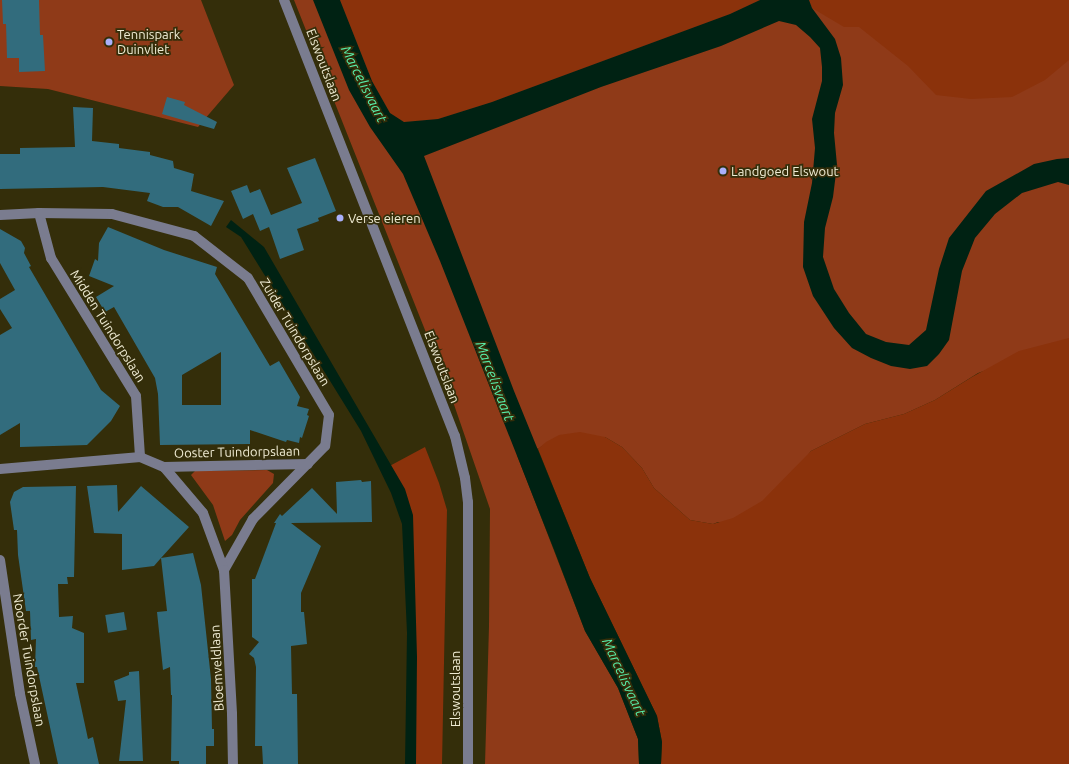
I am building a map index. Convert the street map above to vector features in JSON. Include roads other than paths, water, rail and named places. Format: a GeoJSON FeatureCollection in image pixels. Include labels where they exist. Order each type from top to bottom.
{"type":"FeatureCollection","features":[{"type":"Feature","properties":{"kind":"street","name":"Elswoutslaan"},"geometry":{"type":"LineString","coordinates":[[284,0],[455,436],[465,478],[468,502],[468,764]]}},
{"type":"Feature","properties":{"kind":"street","name":"Zuider Tuindorpslaan"},"geometry":{"type":"LineString","coordinates":[[0,214],[39,212],[112,214],[194,236],[248,278],[329,415],[325,446],[308,464]]}},
{"type":"Feature","properties":{"kind":"street","name":"Midden Tuindorpslaan"},"geometry":{"type":"LineString","coordinates":[[39,212],[51,258],[136,396],[140,458]]}},
{"type":"Feature","properties":{"kind":"street","name":"Ooster Tuindorpslaan"},"geometry":{"type":"LineString","coordinates":[[0,469],[140,458],[164,466],[308,464]]}},
{"type":"Feature","properties":{"kind":"street"},"geometry":{"type":"LineString","coordinates":[[224,570],[253,519],[308,464]]}},
{"type":"Feature","properties":{"kind":"street","name":"Bloemveldlaan"},"geometry":{"type":"LineString","coordinates":[[164,466],[203,513],[224,570],[234,764]]}},
{"type":"Feature","properties":{"kind":"street","name":"Noorder Tuindorpslaan"},"geometry":{"type":"LineString","coordinates":[[0,560],[20,694],[35,764]]}},
{"type":"Feature","properties":{"kind":"water","name":"Marcelisvaart"},"geometry":{"type":"Polygon","coordinates":[[[313,0],[340,0],[372,81],[390,113],[404,122],[438,119],[492,102],[730,14],[760,0],[809,0],[812,8],[835,39],[841,58],[843,85],[835,113],[834,133],[837,165],[833,197],[825,228],[823,257],[834,289],[849,313],[866,334],[886,342],[909,345],[926,330],[939,269],[949,238],[986,191],[1034,164],[1069,158],[1069,185],[1058,182],[1022,193],[995,214],[975,238],[962,271],[949,340],[939,354],[927,366],[910,369],[891,366],[852,348],[834,328],[813,296],[803,267],[804,222],[812,183],[815,148],[812,119],[822,81],[822,67],[820,48],[796,25],[779,21],[721,46],[601,87],[424,156],[514,391],[590,578],[657,716],[662,742],[661,764],[639,764],[638,739],[618,688],[585,631],[440,261],[403,174],[370,127],[349,90],[313,0]]]}},
{"type":"Feature","properties":{"kind":"water"},"geometry":{"type":"Polygon","coordinates":[[[231,220],[264,247],[405,489],[413,515],[417,657],[416,764],[405,764],[407,633],[402,524],[391,493],[361,431],[241,237],[226,227],[231,220]]]}},
{"type":"Feature","properties":{"kind":"place","name":"Tennispark Duinvliet"},"geometry":{"type":"Point","coordinates":[109,42]}},
{"type":"Feature","properties":{"kind":"place","name":"Landgoed Elswout"},"geometry":{"type":"Point","coordinates":[723,171]}},
{"type":"Feature","properties":{"kind":"place","name":"Verse eieren"},"geometry":{"type":"Point","coordinates":[340,218]}}]}
